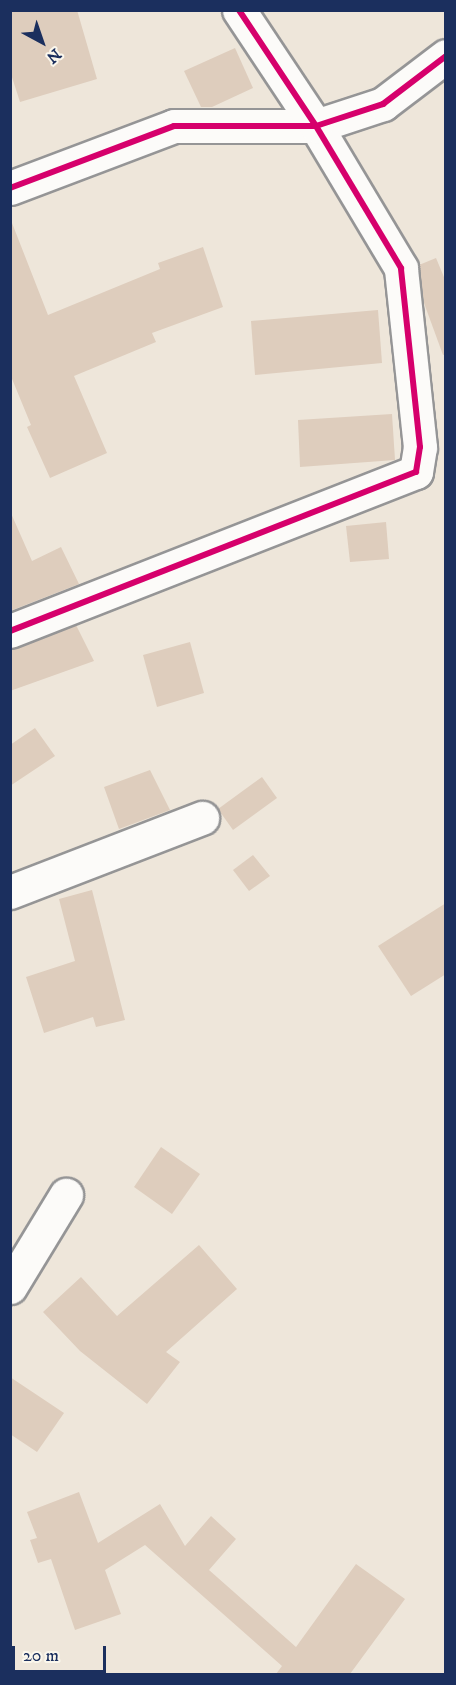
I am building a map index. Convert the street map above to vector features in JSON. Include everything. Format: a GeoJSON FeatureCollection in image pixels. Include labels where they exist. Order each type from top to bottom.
{"type":"FeatureCollection","features":[{"type":"Feature","properties":{"kind":"street"},"geometry":{"type":"LineString","coordinates":[[10,631],[416,472],[420,447],[401,268],[316,126],[239,10]]}},
{"type":"Feature","properties":{"kind":"street"},"geometry":{"type":"LineString","coordinates":[[10,188],[174,126],[316,126],[383,104],[446,56]]}},
{"type":"Feature","properties":{"kind":"street"},"geometry":{"type":"LineString","coordinates":[[10,892],[202,818]]}},
{"type":"Feature","properties":{"kind":"street"},"geometry":{"type":"LineString","coordinates":[[10,1287],[66,1195]]}},
{"type":"Feature","properties":{"kind":"building"},"geometry":{"type":"Polygon","coordinates":[[[10,10],[77,10],[97,79],[20,102],[10,71],[10,10]]]}},
{"type":"Feature","properties":{"kind":"building"},"geometry":{"type":"Polygon","coordinates":[[[235,48],[253,88],[212,107],[201,107],[184,71],[235,48]]]}},
{"type":"Feature","properties":{"kind":"building"},"geometry":{"type":"Polygon","coordinates":[[[12,223],[48,315],[160,269],[158,263],[203,247],[223,307],[152,333],[156,342],[74,376],[107,453],[50,478],[27,427],[31,425],[10,374],[12,223]]]}},
{"type":"Feature","properties":{"kind":"building"},"geometry":{"type":"Polygon","coordinates":[[[436,258],[446,282],[446,354],[443,355],[424,303],[419,265],[436,258]]]}},
{"type":"Feature","properties":{"kind":"building"},"geometry":{"type":"Polygon","coordinates":[[[378,310],[382,363],[255,375],[251,321],[378,310]]]}},
{"type":"Feature","properties":{"kind":"building"},"geometry":{"type":"Polygon","coordinates":[[[392,414],[395,460],[300,467],[298,420],[392,414]]]}},
{"type":"Feature","properties":{"kind":"building"},"geometry":{"type":"Polygon","coordinates":[[[10,511],[32,561],[61,547],[79,584],[10,611],[10,511]]]}},
{"type":"Feature","properties":{"kind":"building"},"geometry":{"type":"Polygon","coordinates":[[[386,522],[389,559],[350,562],[346,526],[386,522]]]}},
{"type":"Feature","properties":{"kind":"building"},"geometry":{"type":"Polygon","coordinates":[[[76,625],[94,661],[10,691],[10,649],[76,625]]]}},
{"type":"Feature","properties":{"kind":"building"},"geometry":{"type":"Polygon","coordinates":[[[190,642],[204,693],[157,707],[143,655],[190,642]]]}},
{"type":"Feature","properties":{"kind":"building"},"geometry":{"type":"Polygon","coordinates":[[[35,728],[55,756],[10,786],[10,745],[35,728]]]}},
{"type":"Feature","properties":{"kind":"building"},"geometry":{"type":"Polygon","coordinates":[[[150,770],[170,810],[119,829],[104,787],[150,770]]]}},
{"type":"Feature","properties":{"kind":"building"},"geometry":{"type":"Polygon","coordinates":[[[262,777],[277,798],[233,830],[218,809],[262,777]]]}},
{"type":"Feature","properties":{"kind":"building"},"geometry":{"type":"Polygon","coordinates":[[[253,855],[270,876],[249,891],[233,870],[253,855]]]}},
{"type":"Feature","properties":{"kind":"building"},"geometry":{"type":"Polygon","coordinates":[[[92,890],[125,1020],[96,1027],[93,1017],[44,1033],[26,977],[75,961],[59,899],[92,890]]]}},
{"type":"Feature","properties":{"kind":"building"},"geometry":{"type":"Polygon","coordinates":[[[446,903],[446,974],[411,996],[378,946],[446,903]]]}},
{"type":"Feature","properties":{"kind":"building"},"geometry":{"type":"Polygon","coordinates":[[[161,1147],[200,1174],[172,1214],[134,1187],[161,1147]]]}},
{"type":"Feature","properties":{"kind":"building"},"geometry":{"type":"Polygon","coordinates":[[[199,1245],[237,1289],[166,1352],[180,1362],[147,1404],[80,1351],[43,1312],[81,1277],[117,1316],[199,1245]]]}},
{"type":"Feature","properties":{"kind":"building"},"geometry":{"type":"Polygon","coordinates":[[[10,1377],[64,1413],[37,1452],[10,1434],[10,1377]]]}},
{"type":"Feature","properties":{"kind":"building"},"geometry":{"type":"Polygon","coordinates":[[[79,1492],[98,1543],[160,1504],[185,1546],[211,1516],[236,1539],[209,1570],[296,1647],[356,1564],[405,1599],[350,1674],[276,1674],[282,1666],[145,1545],[105,1570],[121,1614],[75,1630],[51,1559],[38,1563],[30,1540],[37,1538],[27,1512],[79,1492]]]}},
{"type":"Feature","properties":{"kind":"cycle path"},"geometry":{"type":"LineString","coordinates":[[10,631],[416,472],[420,447],[401,268],[316,126],[239,10]]}},
{"type":"Feature","properties":{"kind":"cycle path"},"geometry":{"type":"LineString","coordinates":[[10,188],[174,126],[316,126],[383,104],[446,56]]}}]}
